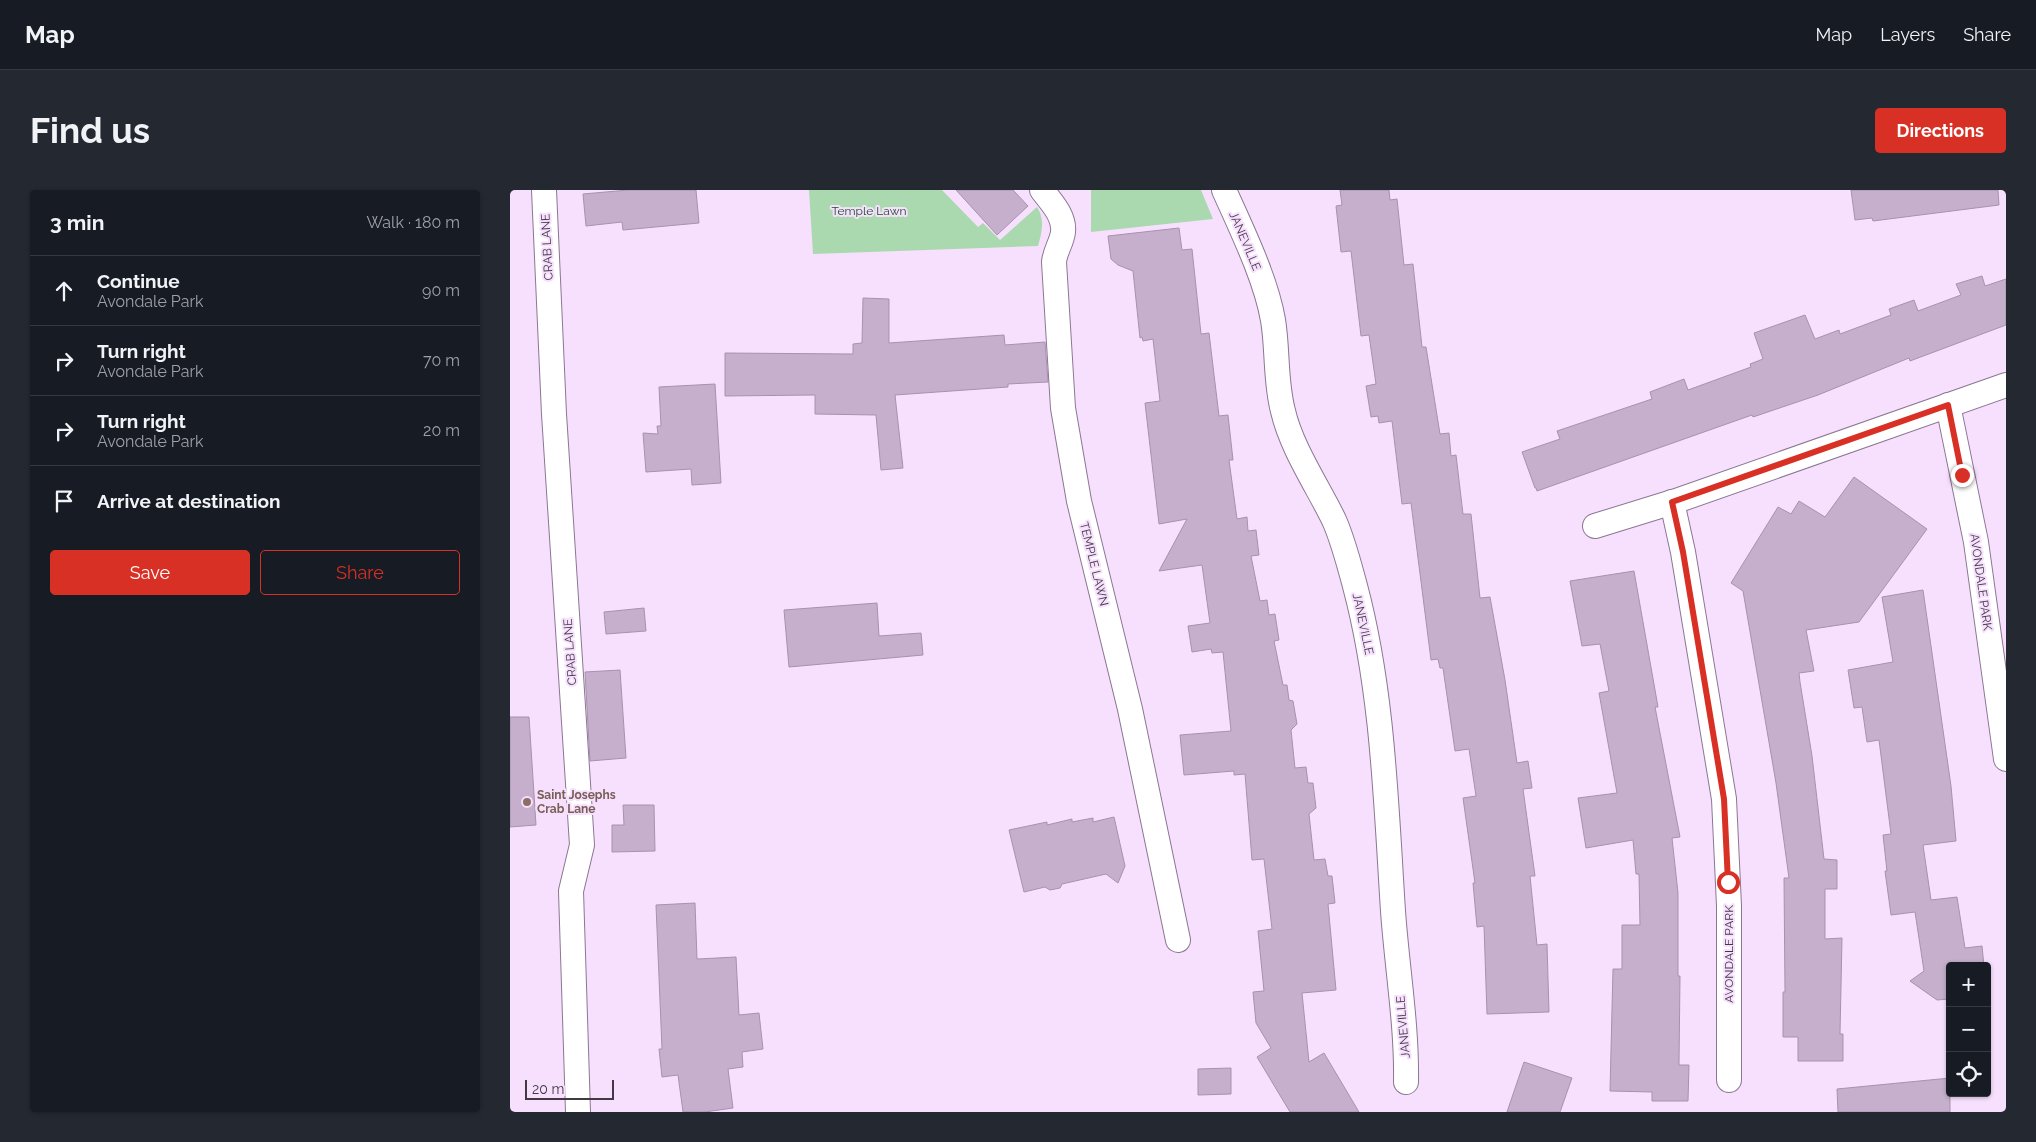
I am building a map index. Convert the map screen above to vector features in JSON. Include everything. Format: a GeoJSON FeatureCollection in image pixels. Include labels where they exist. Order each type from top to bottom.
{"type":"FeatureCollection","features":[{"type":"Feature","properties":{"kind":"street","name":"CRAB LANE"},"geometry":{"type":"LineString","coordinates":[[544,190],[554,419],[582,845],[571,891],[578,1112]]}},
{"type":"Feature","properties":{"kind":"street","name":"TEMPLE LAWN"},"geometry":{"type":"LineString","coordinates":[[1042,190],[1058,211],[1062,222],[1063,232],[1055,252],[1054,262],[1063,408],[1079,501],[1130,709],[1178,940]]}},
{"type":"Feature","properties":{"kind":"street","name":"JANEVILLE"},"geometry":{"type":"LineString","coordinates":[[1224,190],[1268,299],[1273,319],[1278,388],[1283,413],[1302,458],[1335,523],[1355,587],[1369,648],[1382,752],[1406,1049],[1406,1082]]}},
{"type":"Feature","properties":{"kind":"street"},"geometry":{"type":"LineString","coordinates":[[1595,526],[1672,502],[2006,385]]}},
{"type":"Feature","properties":{"kind":"street","name":"AVONDALE PARK"},"geometry":{"type":"LineString","coordinates":[[1948,405],[1976,542],[2006,759]]}},
{"type":"Feature","properties":{"kind":"street","name":"AVONDALE PARK"},"geometry":{"type":"LineString","coordinates":[[1672,502],[1683,552],[1724,799],[1729,906],[1729,1080]]}},
{"type":"Feature","properties":{"kind":"green space","name":"Temple Lawn"},"geometry":{"type":"Polygon","coordinates":[[[809,190],[942,190],[978,227],[983,223],[1000,240],[1037,207],[1042,221],[1041,236],[1038,246],[813,254],[809,190]]]}},
{"type":"Feature","properties":{"kind":"green space"},"geometry":{"type":"Polygon","coordinates":[[[1091,190],[1201,190],[1213,219],[1091,232],[1091,190]]]}},
{"type":"Feature","properties":{"kind":"building"},"geometry":{"type":"Polygon","coordinates":[[[628,190],[696,190],[699,223],[623,230],[622,222],[586,226],[583,194],[628,190]]]}},
{"type":"Feature","properties":{"kind":"building"},"geometry":{"type":"Polygon","coordinates":[[[956,190],[1013,190],[1028,206],[997,235],[956,190]]]}},
{"type":"Feature","properties":{"kind":"building"},"geometry":{"type":"Polygon","coordinates":[[[1340,190],[1389,190],[1390,200],[1397,199],[1404,265],[1413,264],[1422,347],[1426,347],[1440,434],[1449,433],[1451,456],[1456,455],[1463,514],[1471,514],[1480,598],[1490,597],[1517,763],[1528,761],[1532,788],[1523,789],[1535,876],[1530,876],[1537,945],[1547,944],[1549,1012],[1487,1014],[1484,926],[1477,927],[1473,883],[1475,883],[1463,798],[1476,796],[1469,749],[1455,751],[1443,668],[1440,668],[1438,659],[1431,660],[1411,503],[1402,504],[1392,421],[1379,423],[1378,416],[1371,417],[1366,386],[1376,384],[1369,335],[1361,336],[1351,251],[1341,252],[1336,206],[1342,205],[1340,190]]]}},
{"type":"Feature","properties":{"kind":"building"},"geometry":{"type":"Polygon","coordinates":[[[1851,190],[1998,190],[1999,205],[1873,221],[1872,218],[1855,220],[1851,190]]]}},
{"type":"Feature","properties":{"kind":"building"},"geometry":{"type":"Polygon","coordinates":[[[1179,228],[1182,250],[1192,249],[1201,334],[1209,333],[1219,416],[1228,415],[1233,460],[1229,460],[1237,519],[1247,517],[1248,531],[1256,530],[1259,555],[1251,556],[1260,601],[1267,600],[1269,615],[1275,614],[1279,640],[1274,641],[1283,685],[1287,685],[1289,700],[1293,701],[1297,724],[1291,730],[1295,768],[1306,767],[1308,783],[1313,783],[1316,808],[1309,814],[1314,860],[1325,859],[1328,876],[1332,876],[1335,903],[1328,904],[1336,990],[1302,993],[1309,1062],[1324,1053],[1359,1112],[1290,1112],[1257,1057],[1271,1048],[1256,1023],[1253,992],[1264,991],[1258,931],[1272,929],[1264,859],[1252,860],[1245,774],[1234,775],[1234,771],[1184,775],[1180,735],[1231,731],[1223,652],[1212,653],[1211,649],[1192,652],[1188,626],[1210,623],[1202,565],[1159,571],[1187,519],[1159,524],[1145,403],[1160,401],[1153,339],[1143,341],[1142,337],[1140,338],[1133,271],[1118,265],[1111,259],[1108,236],[1179,228]]]}},
{"type":"Feature","properties":{"kind":"building"},"geometry":{"type":"Polygon","coordinates":[[[1982,276],[1985,286],[2006,279],[2006,325],[1910,361],[1909,358],[1818,395],[1753,417],[1752,415],[1537,491],[1535,488],[1522,452],[1560,439],[1557,431],[1652,399],[1650,392],[1684,379],[1688,390],[1751,367],[1750,364],[1763,359],[1754,333],[1805,315],[1815,339],[1839,330],[1840,334],[1891,315],[1889,309],[1914,300],[1918,311],[1961,295],[1956,284],[1982,276]]]}},
{"type":"Feature","properties":{"kind":"building"},"geometry":{"type":"Polygon","coordinates":[[[863,298],[889,299],[889,343],[1004,335],[1005,345],[1045,342],[1048,382],[1008,384],[1008,387],[895,395],[903,468],[881,470],[876,415],[815,414],[815,395],[725,396],[725,353],[853,354],[853,344],[862,343],[863,298]]]}},
{"type":"Feature","properties":{"kind":"building"},"geometry":{"type":"Polygon","coordinates":[[[715,384],[721,483],[692,485],[691,469],[646,472],[643,433],[658,434],[657,426],[661,426],[659,387],[715,384]]]}},
{"type":"Feature","properties":{"kind":"building"},"geometry":{"type":"Polygon","coordinates":[[[1854,477],[1927,529],[1859,622],[1806,630],[1814,671],[1799,673],[1800,682],[1812,756],[1824,859],[1837,860],[1837,889],[1825,889],[1825,939],[1842,938],[1840,1034],[1843,1034],[1843,1061],[1798,1061],[1798,1037],[1783,1037],[1783,992],[1785,992],[1784,878],[1789,878],[1776,783],[1743,591],[1731,583],[1778,507],[1791,514],[1799,501],[1825,517],[1854,477]]]}},
{"type":"Feature","properties":{"kind":"building"},"geometry":{"type":"Polygon","coordinates":[[[1634,571],[1658,707],[1655,707],[1680,837],[1672,838],[1678,893],[1678,976],[1680,976],[1679,1065],[1689,1065],[1688,1101],[1652,1101],[1652,1092],[1610,1091],[1613,969],[1622,969],[1622,925],[1640,925],[1639,874],[1636,874],[1633,840],[1586,848],[1578,798],[1617,793],[1599,693],[1609,691],[1600,644],[1582,646],[1570,581],[1634,571]]]}},
{"type":"Feature","properties":{"kind":"building"},"geometry":{"type":"Polygon","coordinates":[[[1923,590],[1951,786],[1956,841],[1923,845],[1931,900],[1957,897],[1965,948],[1982,946],[1984,962],[1946,962],[1946,999],[1937,1000],[1910,981],[1924,971],[1915,912],[1891,915],[1885,871],[1887,871],[1883,835],[1891,834],[1879,740],[1867,742],[1862,707],[1854,708],[1848,670],[1893,662],[1882,597],[1923,590]]]}},
{"type":"Feature","properties":{"kind":"building"},"geometry":{"type":"Polygon","coordinates":[[[877,603],[879,636],[921,633],[923,655],[789,667],[784,610],[877,603]]]}},
{"type":"Feature","properties":{"kind":"building"},"geometry":{"type":"Polygon","coordinates":[[[644,608],[646,631],[606,634],[604,612],[644,608]]]}},
{"type":"Feature","properties":{"kind":"building"},"geometry":{"type":"Polygon","coordinates":[[[620,670],[626,758],[590,761],[585,672],[620,670]]]}},
{"type":"Feature","properties":{"kind":"building"},"geometry":{"type":"Polygon","coordinates":[[[510,717],[529,717],[536,825],[510,827],[510,717]]]}},
{"type":"Feature","properties":{"kind":"building"},"geometry":{"type":"Polygon","coordinates":[[[623,805],[654,805],[655,851],[612,852],[612,825],[624,825],[623,805]]]}},
{"type":"Feature","properties":{"kind":"building"},"geometry":{"type":"Polygon","coordinates":[[[1114,817],[1125,866],[1118,883],[1106,874],[1062,884],[1060,888],[1050,890],[1045,887],[1024,892],[1009,830],[1047,822],[1047,825],[1072,819],[1072,822],[1093,818],[1093,822],[1114,817]]]}},
{"type":"Feature","properties":{"kind":"building"},"geometry":{"type":"Polygon","coordinates":[[[695,903],[697,959],[736,957],[739,1015],[759,1013],[763,1049],[742,1052],[743,1067],[728,1069],[733,1108],[705,1112],[683,1112],[678,1075],[662,1077],[659,1049],[662,1049],[656,905],[695,903]]]}},
{"type":"Feature","properties":{"kind":"building"},"geometry":{"type":"Polygon","coordinates":[[[1524,1062],[1572,1078],[1560,1112],[1507,1112],[1524,1062]]]}},
{"type":"Feature","properties":{"kind":"building"},"geometry":{"type":"Polygon","coordinates":[[[1231,1068],[1231,1094],[1198,1095],[1198,1069],[1231,1068]]]}},
{"type":"Feature","properties":{"kind":"building"},"geometry":{"type":"Polygon","coordinates":[[[1946,1078],[1946,1097],[1950,1097],[1950,1112],[1838,1112],[1837,1089],[1946,1078]]]}},
{"type":"Feature","properties":{"kind":"place","name":"Saint Josephs Crab Lane"},"geometry":{"type":"Point","coordinates":[527,802]}},
{"type":"Feature","properties":{"kind":"route"},"geometry":{"type":"LineString","coordinates":[[1728,882],[1724,799],[1710,705],[1683,552],[1672,502],[1948,405],[1962,475]]}}]}
